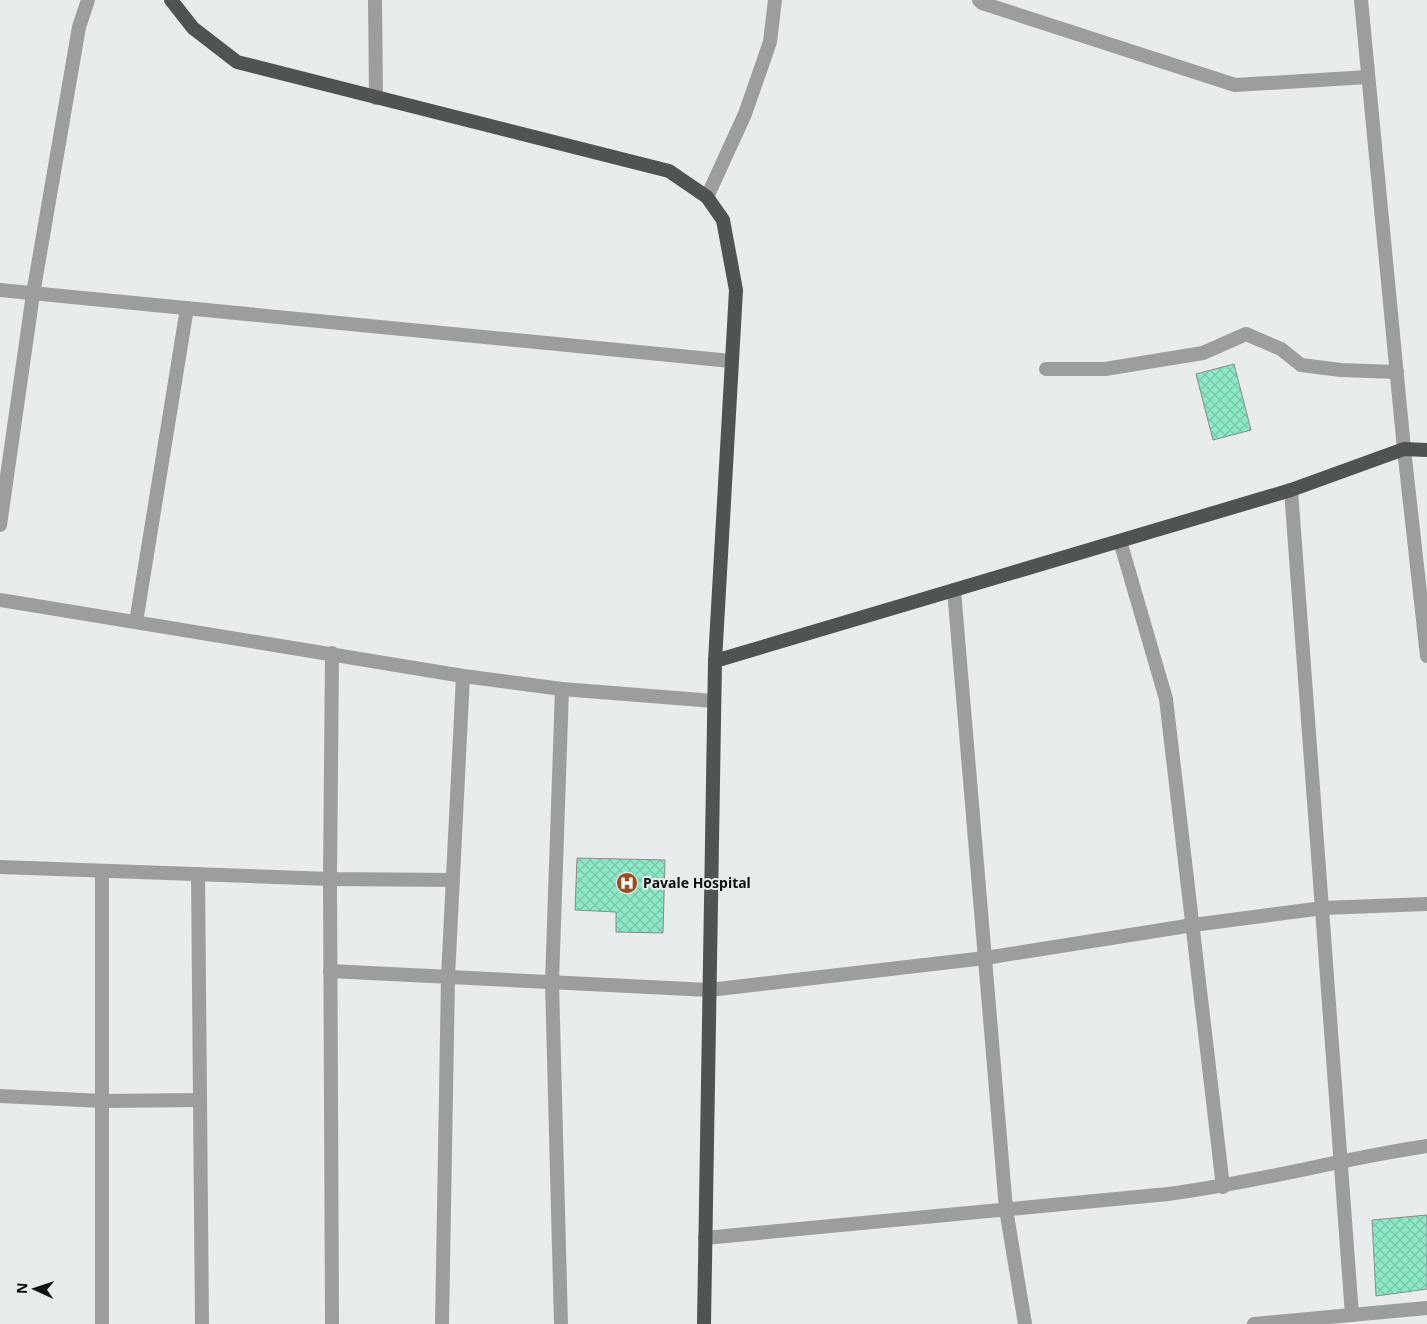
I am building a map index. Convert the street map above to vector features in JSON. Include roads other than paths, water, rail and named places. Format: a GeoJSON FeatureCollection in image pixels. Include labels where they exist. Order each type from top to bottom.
{"type":"FeatureCollection","features":[{"type":"Feature","properties":{"kind":"highway"},"geometry":{"type":"LineString","coordinates":[[170,0],[193,28],[237,62],[670,171],[707,198],[723,220],[736,290],[715,661],[704,1324]]}},
{"type":"Feature","properties":{"kind":"highway"},"geometry":{"type":"LineString","coordinates":[[715,661],[1291,490],[1404,449],[1427,450]]}},
{"type":"Feature","properties":{"kind":"street"},"geometry":{"type":"LineString","coordinates":[[0,525],[3,485],[33,294],[79,27],[88,0]]}},
{"type":"Feature","properties":{"kind":"street"},"geometry":{"type":"LineString","coordinates":[[375,0],[376,98]]}},
{"type":"Feature","properties":{"kind":"street"},"geometry":{"type":"LineString","coordinates":[[707,198],[745,114],[770,42],[775,0]]}},
{"type":"Feature","properties":{"kind":"street"},"geometry":{"type":"LineString","coordinates":[[980,0],[982,3],[1235,85],[1368,77]]}},
{"type":"Feature","properties":{"kind":"street"},"geometry":{"type":"LineString","coordinates":[[1361,0],[1404,449],[1427,656]]}},
{"type":"Feature","properties":{"kind":"street"},"geometry":{"type":"LineString","coordinates":[[0,290],[731,361]]}},
{"type":"Feature","properties":{"kind":"street"},"geometry":{"type":"LineString","coordinates":[[136,622],[187,308]]}},
{"type":"Feature","properties":{"kind":"street"},"geometry":{"type":"LineString","coordinates":[[1046,369],[1105,369],[1203,353],[1246,334],[1281,349],[1302,365],[1341,370],[1397,372]]}},
{"type":"Feature","properties":{"kind":"street"},"geometry":{"type":"LineString","coordinates":[[1291,490],[1324,908],[1352,1315]]}},
{"type":"Feature","properties":{"kind":"street"},"geometry":{"type":"LineString","coordinates":[[1120,541],[1166,699],[1223,1187]]}},
{"type":"Feature","properties":{"kind":"street"},"geometry":{"type":"LineString","coordinates":[[954,590],[1006,1209],[1024,1324]]}},
{"type":"Feature","properties":{"kind":"street"},"geometry":{"type":"LineString","coordinates":[[0,600],[463,676],[562,689],[714,701]]}},
{"type":"Feature","properties":{"kind":"street"},"geometry":{"type":"LineString","coordinates":[[332,653],[330,879],[332,1324]]}},
{"type":"Feature","properties":{"kind":"street"},"geometry":{"type":"LineString","coordinates":[[442,1324],[448,977],[463,676]]}},
{"type":"Feature","properties":{"kind":"street"},"geometry":{"type":"LineString","coordinates":[[561,1324],[552,982],[562,689]]}},
{"type":"Feature","properties":{"kind":"street"},"geometry":{"type":"LineString","coordinates":[[0,867],[330,879],[452,880]]}},
{"type":"Feature","properties":{"kind":"street"},"geometry":{"type":"LineString","coordinates":[[102,870],[102,1324]]}},
{"type":"Feature","properties":{"kind":"street"},"geometry":{"type":"LineString","coordinates":[[198,874],[202,1324]]}},
{"type":"Feature","properties":{"kind":"street"},"geometry":{"type":"LineString","coordinates":[[330,971],[709,990],[985,958],[1193,925],[1324,908],[1427,904]]}},
{"type":"Feature","properties":{"kind":"street"},"geometry":{"type":"LineString","coordinates":[[0,1096],[102,1101],[200,1100]]}},
{"type":"Feature","properties":{"kind":"street"},"geometry":{"type":"LineString","coordinates":[[705,1238],[1168,1194],[1223,1187],[1342,1160],[1427,1146]]}},
{"type":"Feature","properties":{"kind":"street"},"geometry":{"type":"LineString","coordinates":[[1254,1324],[1427,1308]]}},
{"type":"Feature","properties":{"kind":"place","name":"Pavale Hospital"},"geometry":{"type":"Point","coordinates":[627,883]}}]}
